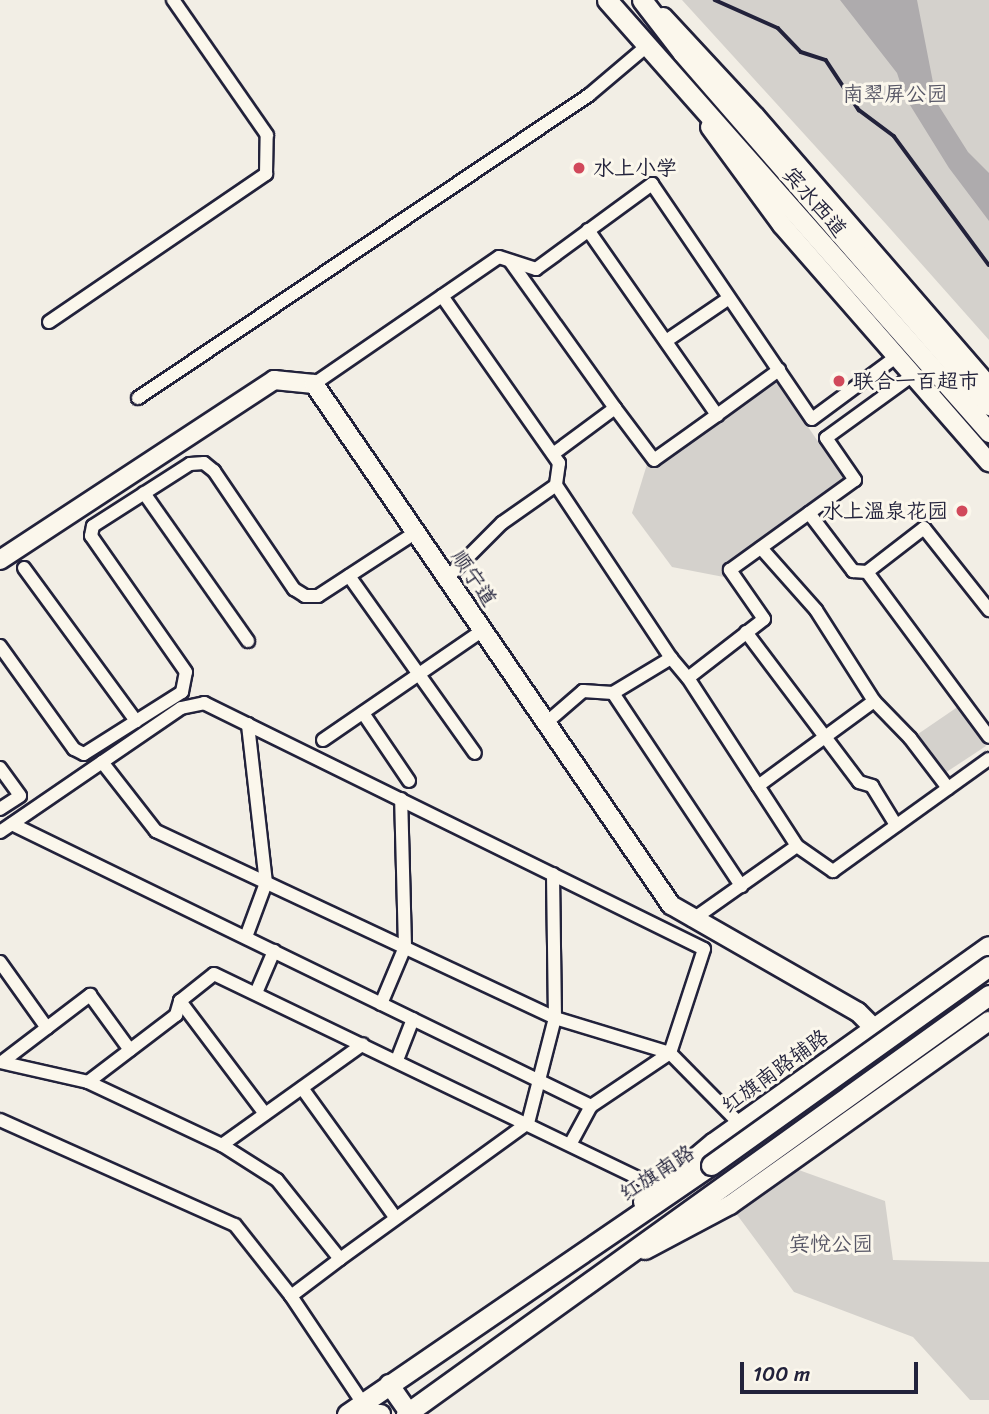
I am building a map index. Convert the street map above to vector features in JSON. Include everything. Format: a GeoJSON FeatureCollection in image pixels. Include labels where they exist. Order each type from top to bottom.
{"type":"FeatureCollection","features":[{"type":"Feature","properties":{"kind":"main road","name":"宾水西道"},"geometry":{"type":"LineString","coordinates":[[607,0],[692,101],[989,432]]}},
{"type":"Feature","properties":{"kind":"main road","name":"宾水西道"},"geometry":{"type":"LineString","coordinates":[[644,0],[716,91],[989,405]]}},
{"type":"Feature","properties":{"kind":"main road","name":"红旗南路"},"geometry":{"type":"LineString","coordinates":[[363,1412],[386,1386],[594,1241],[711,1165],[989,966]]}},
{"type":"Feature","properties":{"kind":"main road"},"geometry":{"type":"LineString","coordinates":[[406,1414],[989,995]]}},
{"type":"Feature","properties":{"kind":"street"},"geometry":{"type":"LineString","coordinates":[[49,322],[266,174],[267,135],[173,0]]}},
{"type":"Feature","properties":{"kind":"street"},"geometry":{"type":"LineString","coordinates":[[644,0],[755,116],[989,387]]}},
{"type":"Feature","properties":{"kind":"street"},"geometry":{"type":"LineString","coordinates":[[138,398],[589,95],[647,46]]}},
{"type":"Feature","properties":{"kind":"street"},"geometry":{"type":"LineString","coordinates":[[692,101],[782,225],[989,462]]}},
{"type":"Feature","properties":{"kind":"street"},"geometry":{"type":"LineString","coordinates":[[0,560],[274,380],[314,384],[499,257],[536,268],[652,184],[855,480],[730,570],[764,618],[688,678]]}},
{"type":"Feature","properties":{"kind":"street"},"geometry":{"type":"LineString","coordinates":[[588,230],[717,415]]}},
{"type":"Feature","properties":{"kind":"street"},"geometry":{"type":"LineString","coordinates":[[510,261],[654,460],[779,370]]}},
{"type":"Feature","properties":{"kind":"street"},"geometry":{"type":"LineString","coordinates":[[442,296],[559,463],[556,485],[671,658],[688,678],[797,846],[833,871],[989,759]]}},
{"type":"Feature","properties":{"kind":"street"},"geometry":{"type":"LineString","coordinates":[[666,341],[729,298]]}},
{"type":"Feature","properties":{"kind":"street"},"geometry":{"type":"LineString","coordinates":[[812,419],[897,356]]}},
{"type":"Feature","properties":{"kind":"street"},"geometry":{"type":"LineString","coordinates":[[826,438],[913,375]]}},
{"type":"Feature","properties":{"kind":"street","name":"顺宁道"},"geometry":{"type":"LineString","coordinates":[[314,384],[671,905],[692,920],[858,1012],[874,1028]]}},
{"type":"Feature","properties":{"kind":"street"},"geometry":{"type":"LineString","coordinates":[[553,454],[615,408]]}},
{"type":"Feature","properties":{"kind":"street"},"geometry":{"type":"LineString","coordinates":[[0,646],[74,749],[84,754],[182,692],[186,672],[91,536],[93,526],[190,464],[204,463],[214,471],[294,589],[305,596],[318,596],[416,532]]}},
{"type":"Feature","properties":{"kind":"street"},"geometry":{"type":"LineString","coordinates":[[447,578],[502,523],[556,485]]}},
{"type":"Feature","properties":{"kind":"street"},"geometry":{"type":"LineString","coordinates":[[144,493],[248,641]]}},
{"type":"Feature","properties":{"kind":"street"},"geometry":{"type":"LineString","coordinates":[[808,513],[853,571],[867,572],[924,528],[989,610]]}},
{"type":"Feature","properties":{"kind":"street"},"geometry":{"type":"LineString","coordinates":[[761,548],[817,610],[874,701],[910,738],[948,788]]}},
{"type":"Feature","properties":{"kind":"street"},"geometry":{"type":"LineString","coordinates":[[24,568],[136,721]]}},
{"type":"Feature","properties":{"kind":"street"},"geometry":{"type":"LineString","coordinates":[[867,572],[989,737]]}},
{"type":"Feature","properties":{"kind":"street"},"geometry":{"type":"LineString","coordinates":[[349,576],[475,753]]}},
{"type":"Feature","properties":{"kind":"street"},"geometry":{"type":"LineString","coordinates":[[323,740],[483,630]]}},
{"type":"Feature","properties":{"kind":"street"},"geometry":{"type":"LineString","coordinates":[[746,632],[859,782],[872,786],[896,825]]}},
{"type":"Feature","properties":{"kind":"street"},"geometry":{"type":"LineString","coordinates":[[546,723],[583,691],[613,692],[671,658]]}},
{"type":"Feature","properties":{"kind":"street"},"geometry":{"type":"LineString","coordinates":[[613,692],[741,886]]}},
{"type":"Feature","properties":{"kind":"street"},"geometry":{"type":"LineString","coordinates":[[758,786],[874,701]]}},
{"type":"Feature","properties":{"kind":"street"},"geometry":{"type":"LineString","coordinates":[[0,832],[181,708],[204,703],[704,949],[670,1053],[591,1106],[570,1143]]}},
{"type":"Feature","properties":{"kind":"street"},"geometry":{"type":"LineString","coordinates":[[363,713],[410,781]]}},
{"type":"Feature","properties":{"kind":"street"},"geometry":{"type":"LineString","coordinates":[[246,937],[266,883],[248,724]]}},
{"type":"Feature","properties":{"kind":"street"},"geometry":{"type":"LineString","coordinates":[[102,762],[156,831],[555,1018],[670,1053],[740,1124]]}},
{"type":"Feature","properties":{"kind":"street"},"geometry":{"type":"LineString","coordinates":[[0,768],[20,796],[0,810]]}},
{"type":"Feature","properties":{"kind":"street"},"geometry":{"type":"LineString","coordinates":[[381,1004],[405,947],[401,799]]}},
{"type":"Feature","properties":{"kind":"street"},"geometry":{"type":"LineString","coordinates":[[12,824],[591,1106]]}},
{"type":"Feature","properties":{"kind":"street"},"geometry":{"type":"LineString","coordinates":[[692,920],[797,846]]}},
{"type":"Feature","properties":{"kind":"street"},"geometry":{"type":"LineString","coordinates":[[291,1296],[395,1217],[528,1122],[555,1018],[553,874]]}},
{"type":"Feature","properties":{"kind":"street","name":"红旗南路辅路"},"geometry":{"type":"LineString","coordinates":[[594,1241],[740,1124],[989,946]]}},
{"type":"Feature","properties":{"kind":"street"},"geometry":{"type":"LineString","coordinates":[[256,993],[274,951]]}},
{"type":"Feature","properties":{"kind":"street"},"geometry":{"type":"LineString","coordinates":[[0,962],[47,1028]]}},
{"type":"Feature","properties":{"kind":"street"},"geometry":{"type":"LineString","coordinates":[[88,1082],[176,1015],[180,1001],[215,974],[528,1122],[660,1189]]}},
{"type":"Feature","properties":{"kind":"street"},"geometry":{"type":"LineString","coordinates":[[1,1062],[90,995],[130,1050]]}},
{"type":"Feature","properties":{"kind":"street"},"geometry":{"type":"LineString","coordinates":[[180,1001],[265,1114]]}},
{"type":"Feature","properties":{"kind":"street"},"geometry":{"type":"LineString","coordinates":[[397,1060],[413,1019]]}},
{"type":"Feature","properties":{"kind":"street"},"geometry":{"type":"LineString","coordinates":[[611,1268],[730,1205],[989,1021]]}},
{"type":"Feature","properties":{"kind":"street"},"geometry":{"type":"LineString","coordinates":[[222,1145],[363,1044]]}},
{"type":"Feature","properties":{"kind":"street"},"geometry":{"type":"LineString","coordinates":[[1,1062],[88,1082],[222,1145],[277,1180],[340,1259]]}},
{"type":"Feature","properties":{"kind":"street"},"geometry":{"type":"LineString","coordinates":[[302,1088],[395,1217]]}},
{"type":"Feature","properties":{"kind":"street"},"geometry":{"type":"LineString","coordinates":[[0,1120],[235,1225],[291,1296],[363,1412],[381,1414]]}},
{"type":"Feature","properties":{"kind":"street"},"geometry":{"type":"LineString","coordinates":[[386,1386],[406,1414]]}},
{"type":"Feature","properties":{"kind":"green space","name":"南翠屏公园"},"geometry":{"type":"Polygon","coordinates":[[[682,0],[989,0],[989,340],[886,224],[682,0]]]}},
{"type":"Feature","properties":{"kind":"green space"},"geometry":{"type":"Polygon","coordinates":[[[774,377],[849,487],[729,578],[672,567],[632,513],[648,461],[774,377]]]}},
{"type":"Feature","properties":{"kind":"green space"},"geometry":{"type":"Polygon","coordinates":[[[959,706],[986,746],[945,773],[918,734],[959,706]]]}},
{"type":"Feature","properties":{"kind":"green space","name":"宾悦公园"},"geometry":{"type":"Polygon","coordinates":[[[796,1169],[885,1201],[893,1260],[989,1262],[989,1400],[970,1400],[913,1337],[794,1292],[735,1212],[796,1169]]]}},
{"type":"Feature","properties":{"kind":"shaded area"},"geometry":{"type":"Polygon","coordinates":[[[840,0],[917,0],[937,103],[968,152],[989,173],[989,221],[949,168],[905,97],[897,73],[840,0]]]}},
{"type":"Feature","properties":{"kind":"railway"},"geometry":{"type":"LineString","coordinates":[[715,0],[778,28],[801,52],[826,60],[859,110],[894,136],[989,265]]}},
{"type":"Feature","properties":{"kind":"place","name":"水上小学"},"geometry":{"type":"Point","coordinates":[579,168]}},
{"type":"Feature","properties":{"kind":"place","name":"联合一百超市"},"geometry":{"type":"Point","coordinates":[839,381]}},
{"type":"Feature","properties":{"kind":"place","name":"水上温泉花园"},"geometry":{"type":"Point","coordinates":[962,511]}}]}
